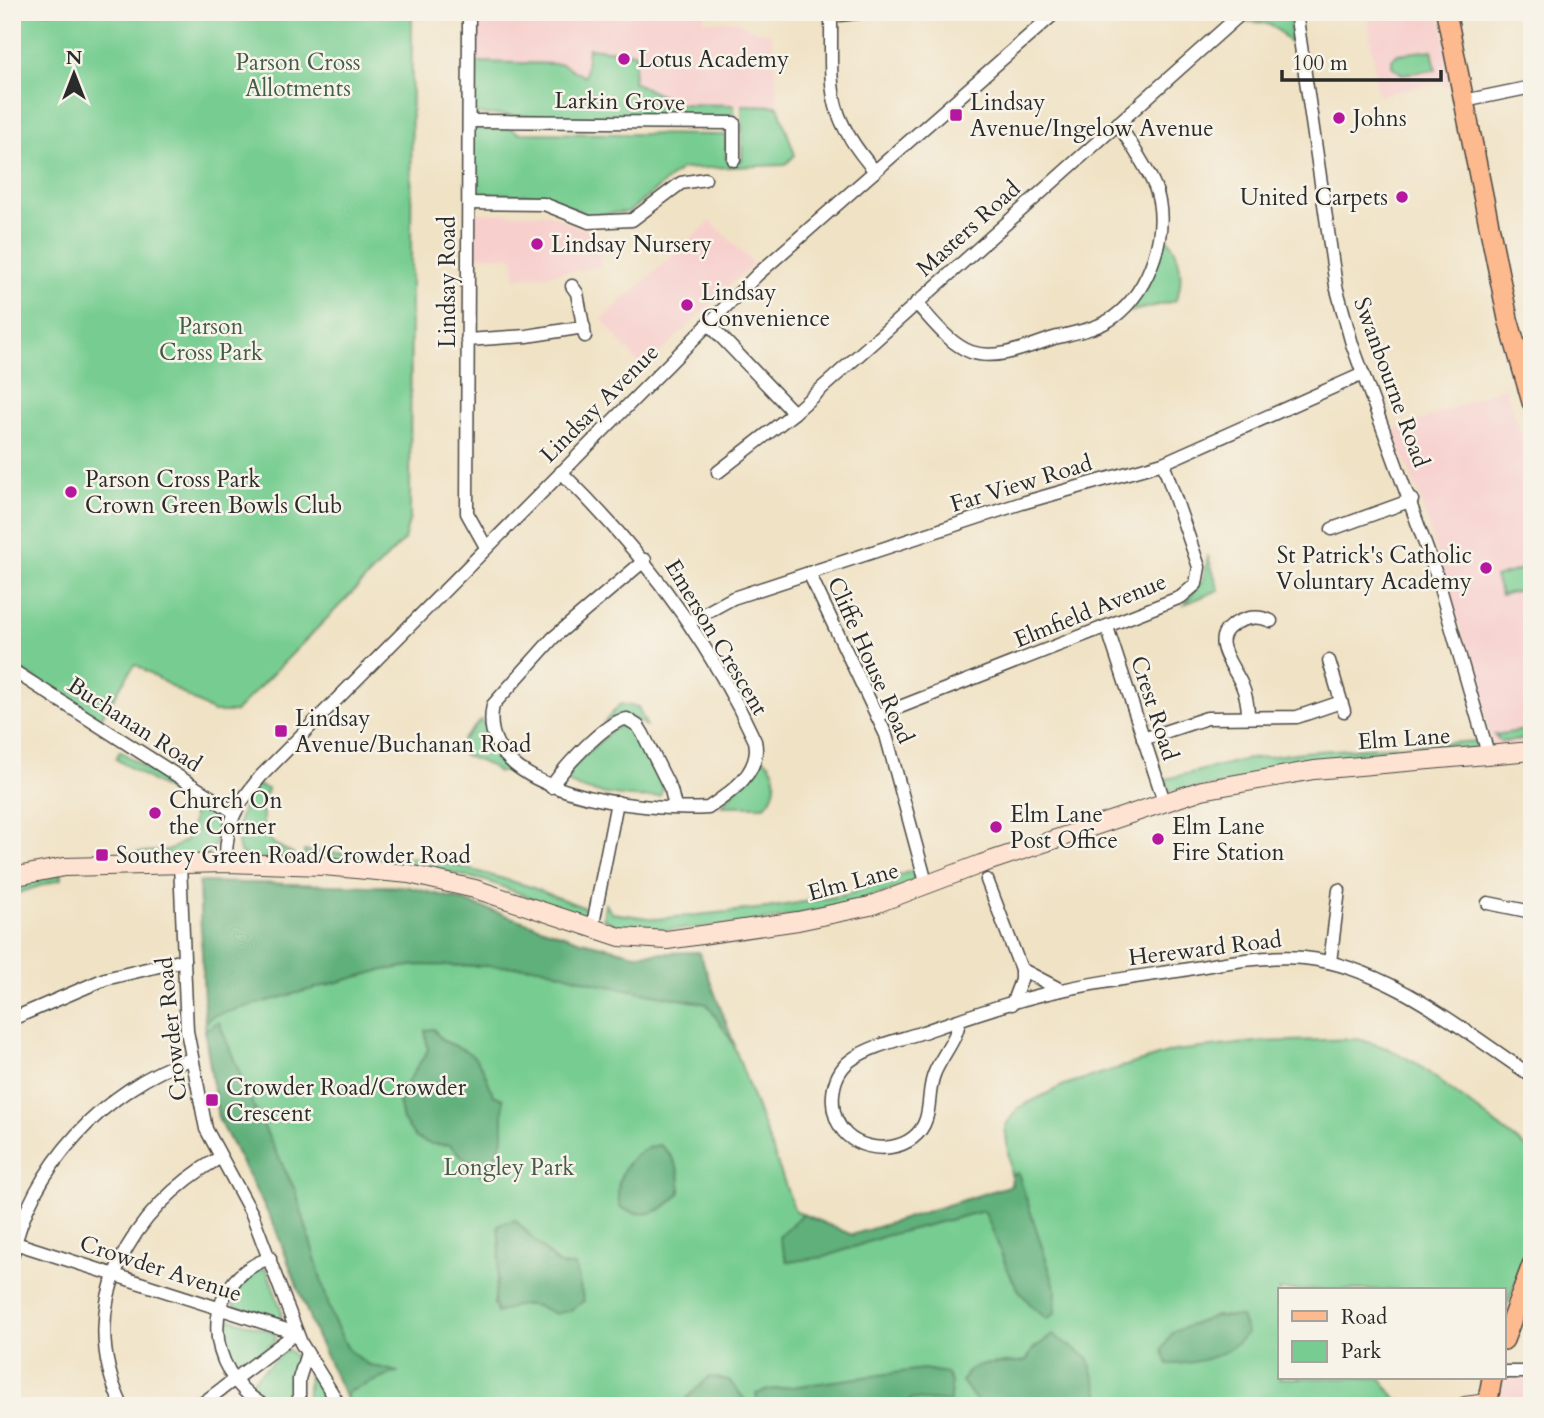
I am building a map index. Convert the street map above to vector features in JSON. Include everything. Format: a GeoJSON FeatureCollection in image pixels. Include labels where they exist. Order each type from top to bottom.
{"type":"FeatureCollection","features":[{"type":"Feature","properties":{"kind":"main road"},"geometry":{"type":"LineString","coordinates":[[1446,12],[1508,319],[1532,402]]}},
{"type":"Feature","properties":{"kind":"main road"},"geometry":{"type":"LineString","coordinates":[[1506,1335],[1532,1265]]}},
{"type":"Feature","properties":{"kind":"main road"},"geometry":{"type":"LineString","coordinates":[[1487,1405],[1492,1380]]}},
{"type":"Feature","properties":{"kind":"street","name":"Lindsay Road"},"geometry":{"type":"LineString","coordinates":[[469,12],[467,513],[486,547]]}},
{"type":"Feature","properties":{"kind":"street"},"geometry":{"type":"LineString","coordinates":[[864,12],[831,14],[833,103],[844,132],[875,172]]}},
{"type":"Feature","properties":{"kind":"street","name":"Lindsay Avenue"},"geometry":{"type":"LineString","coordinates":[[226,863],[228,825],[234,812],[261,776],[758,274],[1056,12]]}},
{"type":"Feature","properties":{"kind":"street","name":"Masters Road"},"geometry":{"type":"LineString","coordinates":[[718,472],[794,413],[1243,12]]}},
{"type":"Feature","properties":{"kind":"street","name":"Swanbourne Road"},"geometry":{"type":"LineString","coordinates":[[1296,12],[1336,286],[1363,374],[1412,500],[1489,757]]}},
{"type":"Feature","properties":{"kind":"street"},"geometry":{"type":"LineString","coordinates":[[1464,101],[1532,87]]}},
{"type":"Feature","properties":{"kind":"street","name":"Larkin Grove"},"geometry":{"type":"LineString","coordinates":[[469,121],[734,123],[734,160]]}},
{"type":"Feature","properties":{"kind":"street"},"geometry":{"type":"LineString","coordinates":[[916,303],[957,344],[972,352],[992,354],[1071,333],[1114,317],[1144,282],[1153,265],[1160,221],[1155,188],[1118,123]]}},
{"type":"Feature","properties":{"kind":"street"},"geometry":{"type":"LineString","coordinates":[[468,203],[544,204],[589,222],[624,222],[632,220],[681,183],[705,179]]}},
{"type":"Feature","properties":{"kind":"street"},"geometry":{"type":"LineString","coordinates":[[467,340],[584,331],[577,293],[572,286]]}},
{"type":"Feature","properties":{"kind":"street"},"geometry":{"type":"LineString","coordinates":[[708,323],[794,413]]}},
{"type":"Feature","properties":{"kind":"street","name":"Far View Road"},"geometry":{"type":"LineString","coordinates":[[688,622],[733,598],[1022,503],[1163,463],[1363,374]]}},
{"type":"Feature","properties":{"kind":"street","name":"Elmfield Avenue"},"geometry":{"type":"LineString","coordinates":[[877,716],[1107,628],[1190,591],[1199,576],[1163,463]]}},
{"type":"Feature","properties":{"kind":"street","name":"Emerson Crescent"},"geometry":{"type":"LineString","coordinates":[[561,472],[645,560],[688,622],[750,730],[757,750],[746,777],[708,808],[617,802],[551,787],[530,777],[499,746],[490,723],[493,705],[554,638],[645,560]]}},
{"type":"Feature","properties":{"kind":"street"},"geometry":{"type":"LineString","coordinates":[[1332,529],[1412,500]]}},
{"type":"Feature","properties":{"kind":"street","name":"Cliffe House Road"},"geometry":{"type":"LineString","coordinates":[[809,573],[889,745],[927,886]]}},
{"type":"Feature","properties":{"kind":"street"},"geometry":{"type":"LineString","coordinates":[[1248,716],[1245,693],[1226,658],[1223,637],[1227,629],[1244,620],[1270,621]]}},
{"type":"Feature","properties":{"kind":"street","name":"Crest Road"},"geometry":{"type":"LineString","coordinates":[[1107,628],[1164,801]]}},
{"type":"Feature","properties":{"kind":"street"},"geometry":{"type":"LineString","coordinates":[[1143,739],[1207,718],[1297,717],[1342,706],[1329,661]]}},
{"type":"Feature","properties":{"kind":"street","name":"Buchanan Road"},"geometry":{"type":"LineString","coordinates":[[12,670],[234,812]]}},
{"type":"Feature","properties":{"kind":"street"},"geometry":{"type":"LineString","coordinates":[[551,787],[562,771],[612,723],[627,719],[638,726],[671,790],[675,807]]}},
{"type":"Feature","properties":{"kind":"street","name":"Elm Lane"},"geometry":{"type":"LineString","coordinates":[[12,877],[64,867],[226,863],[324,866],[432,878],[592,929],[644,940],[696,937],[833,915],[927,886],[981,864],[1164,801],[1236,783],[1314,770],[1489,757],[1532,751]]}},
{"type":"Feature","properties":{"kind":"street"},"geometry":{"type":"LineString","coordinates":[[592,929],[617,802]]}},
{"type":"Feature","properties":{"kind":"street","name":"Crowder Road"},"geometry":{"type":"LineString","coordinates":[[180,864],[191,1059],[206,1129],[251,1214],[270,1258],[296,1333],[337,1405]]}},
{"type":"Feature","properties":{"kind":"street"},"geometry":{"type":"LineString","coordinates":[[988,880],[1021,970],[1021,980],[1012,1004]]}},
{"type":"Feature","properties":{"kind":"street"},"geometry":{"type":"LineString","coordinates":[[1330,962],[1339,890]]}},
{"type":"Feature","properties":{"kind":"street"},"geometry":{"type":"LineString","coordinates":[[1488,903],[1532,912]]}},
{"type":"Feature","properties":{"kind":"street","name":"Hereward Road"},"geometry":{"type":"LineString","coordinates":[[959,1020],[956,1034],[933,1076],[926,1120],[920,1131],[902,1145],[892,1148],[869,1146],[847,1135],[834,1115],[835,1082],[846,1065],[865,1052],[959,1020],[1062,990],[1249,960],[1279,958],[1330,962],[1377,977],[1532,1076]]}},
{"type":"Feature","properties":{"kind":"street"},"geometry":{"type":"LineString","coordinates":[[12,1019],[105,979],[184,960]]}},
{"type":"Feature","properties":{"kind":"street"},"geometry":{"type":"LineString","coordinates":[[1021,970],[1062,990]]}},
{"type":"Feature","properties":{"kind":"street"},"geometry":{"type":"LineString","coordinates":[[12,1257],[14,1243],[34,1198],[86,1124],[123,1091],[145,1078],[191,1059]]}},
{"type":"Feature","properties":{"kind":"street"},"geometry":{"type":"LineString","coordinates":[[122,1406],[109,1365],[105,1340],[108,1294],[114,1276],[145,1218],[176,1185],[219,1157]]}},
{"type":"Feature","properties":{"kind":"street","name":"Crowder Avenue"},"geometry":{"type":"LineString","coordinates":[[14,1243],[296,1333]]}},
{"type":"Feature","properties":{"kind":"street"},"geometry":{"type":"LineString","coordinates":[[265,1406],[248,1396],[234,1380],[218,1349],[216,1328],[225,1294],[251,1264],[270,1258]]}},
{"type":"Feature","properties":{"kind":"street"},"geometry":{"type":"LineString","coordinates":[[199,1406],[296,1333]]}},
{"type":"Feature","properties":{"kind":"street"},"geometry":{"type":"LineString","coordinates":[[299,1406],[299,1379],[307,1353]]}},
{"type":"Feature","properties":{"kind":"street"},"geometry":{"type":"LineString","coordinates":[[1506,1372],[1532,1373]]}},
{"type":"Feature","properties":{"kind":"street"},"geometry":{"type":"LineString","coordinates":[[1465,1406],[1487,1405]]}},
{"type":"Feature","properties":{"kind":"shaded area","name":"Lotus Academy"},"geometry":{"type":"Polygon","coordinates":[[[475,12],[704,12],[704,21],[736,21],[756,31],[771,33],[778,106],[678,104],[633,82],[585,77],[562,64],[475,62],[475,12]]]}},
{"type":"Feature","properties":{"kind":"shaded area"},"geometry":{"type":"Polygon","coordinates":[[[1367,12],[1440,12],[1458,100],[1450,88],[1440,82],[1378,96],[1367,12]]]}},
{"type":"Feature","properties":{"kind":"shaded area","name":"Lindsay Nursery"},"geometry":{"type":"Polygon","coordinates":[[[475,213],[549,214],[576,227],[597,232],[601,267],[515,279],[514,257],[475,255],[475,213]]]}},
{"type":"Feature","properties":{"kind":"shaded area"},"geometry":{"type":"Polygon","coordinates":[[[711,221],[753,263],[643,369],[602,319],[711,221]]]}},
{"type":"Feature","properties":{"kind":"shaded area","name":"St Patrick's Catholic Voluntary Academy"},"geometry":{"type":"Polygon","coordinates":[[[1505,387],[1520,431],[1532,451],[1532,744],[1494,750],[1471,662],[1418,492],[1393,431],[1505,387]]]}},
{"type":"Feature","properties":{"kind":"shaded area"},"geometry":{"type":"Polygon","coordinates":[[[1532,1377],[1532,1406],[1500,1406],[1502,1380],[1532,1377]]]}},
{"type":"Feature","properties":{"kind":"green space","name":"Parson Cross Park"},"geometry":{"type":"Polygon","coordinates":[[[12,12],[412,12],[410,517],[404,540],[235,712],[213,712],[135,664],[100,719],[12,664],[12,12]]]}},
{"type":"Feature","properties":{"kind":"green space"},"geometry":{"type":"Polygon","coordinates":[[[1249,12],[1289,12],[1293,47],[1282,33],[1270,25],[1256,22],[1238,23],[1249,12]]]}},
{"type":"Feature","properties":{"kind":"green space"},"geometry":{"type":"Polygon","coordinates":[[[588,48],[636,53],[633,82],[678,104],[734,105],[734,123],[469,114],[475,62],[562,64],[585,77],[588,48]]]}},
{"type":"Feature","properties":{"kind":"green space"},"geometry":{"type":"Polygon","coordinates":[[[1432,50],[1436,70],[1402,74],[1392,66],[1392,59],[1398,54],[1432,50]]]}},
{"type":"Feature","properties":{"kind":"green space"},"geometry":{"type":"Polygon","coordinates":[[[742,105],[778,106],[795,155],[785,165],[681,169],[629,212],[587,215],[544,195],[469,194],[469,128],[513,129],[518,133],[726,135],[726,160],[742,160],[742,105]]]}},
{"type":"Feature","properties":{"kind":"green space"},"geometry":{"type":"Polygon","coordinates":[[[1163,235],[1174,248],[1180,266],[1180,285],[1175,301],[1129,312],[1146,288],[1163,235]]]}},
{"type":"Feature","properties":{"kind":"green space"},"geometry":{"type":"Polygon","coordinates":[[[1208,557],[1219,590],[1185,604],[1203,580],[1208,557]]]}},
{"type":"Feature","properties":{"kind":"green space"},"geometry":{"type":"Polygon","coordinates":[[[1532,566],[1532,587],[1501,595],[1495,577],[1532,566]]]}},
{"type":"Feature","properties":{"kind":"green space"},"geometry":{"type":"Polygon","coordinates":[[[620,704],[638,707],[647,727],[625,717],[603,724],[620,704]]]}},
{"type":"Feature","properties":{"kind":"green space"},"geometry":{"type":"Polygon","coordinates":[[[481,720],[485,726],[486,738],[514,772],[498,772],[491,766],[462,754],[462,740],[481,720]]]}},
{"type":"Feature","properties":{"kind":"green space"},"geometry":{"type":"Polygon","coordinates":[[[626,725],[634,729],[664,785],[660,796],[612,795],[575,786],[567,781],[569,771],[613,729],[626,725]]]}},
{"type":"Feature","properties":{"kind":"green space"},"geometry":{"type":"Polygon","coordinates":[[[1532,729],[1532,739],[1501,742],[1495,735],[1532,729]]]}},
{"type":"Feature","properties":{"kind":"green space"},"geometry":{"type":"Polygon","coordinates":[[[1478,741],[1478,748],[1178,791],[1170,791],[1164,780],[1243,760],[1303,752],[1478,741]]]}},
{"type":"Feature","properties":{"kind":"green space"},"geometry":{"type":"Polygon","coordinates":[[[120,751],[218,816],[217,840],[206,863],[118,865],[118,854],[170,850],[187,839],[193,821],[192,805],[116,759],[120,751]]]}},
{"type":"Feature","properties":{"kind":"green space"},"geometry":{"type":"Polygon","coordinates":[[[763,758],[775,775],[773,795],[765,806],[721,806],[763,758]]]}},
{"type":"Feature","properties":{"kind":"green space"},"geometry":{"type":"Polygon","coordinates":[[[256,785],[268,789],[263,799],[263,832],[274,844],[293,854],[293,858],[250,858],[241,854],[238,846],[240,818],[246,800],[256,785]]]}},
{"type":"Feature","properties":{"kind":"green space"},"geometry":{"type":"Polygon","coordinates":[[[304,851],[437,860],[528,886],[588,909],[583,916],[577,916],[490,882],[423,866],[304,857],[304,851]]]}},
{"type":"Feature","properties":{"kind":"green space"},"geometry":{"type":"Polygon","coordinates":[[[916,869],[914,882],[858,902],[767,920],[686,929],[650,929],[621,926],[603,918],[605,904],[612,913],[656,919],[767,908],[846,895],[916,869]]]}},
{"type":"Feature","properties":{"kind":"green space"},"geometry":{"type":"Polygon","coordinates":[[[61,874],[61,879],[12,895],[12,884],[61,874]]]}},
{"type":"Feature","properties":{"kind":"green space","name":"Longley Park"},"geometry":{"type":"Polygon","coordinates":[[[199,882],[408,887],[460,900],[581,941],[635,954],[699,952],[795,1211],[852,1235],[1012,1185],[1005,1126],[1018,1108],[1064,1085],[1174,1051],[1256,1042],[1358,1039],[1387,1048],[1416,1063],[1532,1152],[1532,1240],[1506,1308],[1506,1288],[1278,1288],[1278,1380],[1382,1380],[1402,1406],[351,1406],[316,1335],[275,1227],[218,1117],[206,1041],[199,882]]]}},
{"type":"Feature","properties":{"kind":"green space"},"geometry":{"type":"Polygon","coordinates":[[[199,882],[408,887],[460,900],[581,941],[635,954],[699,952],[735,1046],[707,1004],[598,984],[539,967],[417,965],[379,971],[212,1016],[205,1023],[199,882]]]}},
{"type":"Feature","properties":{"kind":"green space"},"geometry":{"type":"Polygon","coordinates":[[[219,1022],[250,1099],[296,1192],[332,1317],[348,1349],[367,1364],[397,1372],[348,1392],[346,1399],[316,1335],[275,1227],[218,1117],[205,1030],[219,1022]]]}},
{"type":"Feature","properties":{"kind":"green space"},"geometry":{"type":"Polygon","coordinates":[[[434,1029],[444,1040],[476,1059],[493,1095],[503,1099],[503,1139],[485,1178],[450,1145],[430,1144],[416,1138],[403,1120],[398,1097],[428,1050],[425,1030],[434,1029]]]}},
{"type":"Feature","properties":{"kind":"green space"},"geometry":{"type":"Polygon","coordinates":[[[660,1145],[677,1166],[680,1193],[660,1210],[645,1214],[620,1207],[619,1186],[626,1167],[640,1152],[660,1145]]]}},
{"type":"Feature","properties":{"kind":"green space"},"geometry":{"type":"Polygon","coordinates":[[[1018,1173],[1056,1290],[1055,1313],[1047,1319],[1022,1295],[1014,1282],[984,1211],[885,1236],[825,1257],[787,1262],[779,1237],[802,1214],[852,1235],[1012,1185],[1011,1175],[1018,1173]]]}},
{"type":"Feature","properties":{"kind":"green space"},"geometry":{"type":"Polygon","coordinates":[[[515,1220],[559,1265],[575,1266],[584,1301],[571,1310],[555,1314],[533,1305],[513,1307],[497,1313],[494,1304],[500,1253],[498,1225],[515,1220]]]}},
{"type":"Feature","properties":{"kind":"green space"},"geometry":{"type":"Polygon","coordinates":[[[262,1268],[267,1270],[282,1312],[281,1318],[276,1320],[235,1307],[231,1301],[238,1285],[262,1268]]]}},
{"type":"Feature","properties":{"kind":"green space"},"geometry":{"type":"Polygon","coordinates":[[[1215,1316],[1241,1317],[1247,1333],[1239,1342],[1211,1358],[1168,1364],[1162,1350],[1173,1332],[1215,1316]]]}},
{"type":"Feature","properties":{"kind":"green space"},"geometry":{"type":"Polygon","coordinates":[[[231,1319],[274,1332],[276,1337],[273,1343],[238,1367],[232,1365],[223,1342],[222,1325],[231,1319]]]}},
{"type":"Feature","properties":{"kind":"green space"},"geometry":{"type":"Polygon","coordinates":[[[1053,1335],[1088,1358],[1103,1406],[980,1406],[962,1381],[966,1373],[980,1365],[1027,1360],[1033,1349],[1053,1335]]]}},
{"type":"Feature","properties":{"kind":"green space"},"geometry":{"type":"Polygon","coordinates":[[[287,1349],[295,1356],[296,1362],[290,1406],[265,1401],[251,1390],[248,1384],[287,1349]]]}},
{"type":"Feature","properties":{"kind":"green space"},"geometry":{"type":"Polygon","coordinates":[[[923,1369],[946,1373],[951,1382],[950,1402],[911,1399],[906,1406],[852,1401],[846,1406],[758,1404],[756,1394],[769,1390],[923,1369]]]}},
{"type":"Feature","properties":{"kind":"green space"},"geometry":{"type":"Polygon","coordinates":[[[309,1372],[327,1401],[307,1406],[309,1372]]]}},
{"type":"Feature","properties":{"kind":"green space"},"geometry":{"type":"Polygon","coordinates":[[[709,1377],[729,1380],[750,1406],[679,1406],[709,1377]]]}},
{"type":"Feature","properties":{"kind":"place","name":"Lotus Academy"},"geometry":{"type":"Point","coordinates":[624,59]}},
{"type":"Feature","properties":{"kind":"place","name":"Lindsay Avenue/Ingelow Avenue"},"geometry":{"type":"Point","coordinates":[956,115]}},
{"type":"Feature","properties":{"kind":"place","name":"Johns"},"geometry":{"type":"Point","coordinates":[1339,118]}},
{"type":"Feature","properties":{"kind":"place","name":"United Carpets"},"geometry":{"type":"Point","coordinates":[1402,197]}},
{"type":"Feature","properties":{"kind":"place","name":"Lindsay Nursery"},"geometry":{"type":"Point","coordinates":[537,244]}},
{"type":"Feature","properties":{"kind":"place","name":"Lindsay Convenience"},"geometry":{"type":"Point","coordinates":[687,305]}},
{"type":"Feature","properties":{"kind":"place","name":"Parson Cross Park Crown Green Bowls Club"},"geometry":{"type":"Point","coordinates":[71,492]}},
{"type":"Feature","properties":{"kind":"place","name":"St Patrick's Catholic Voluntary Academy"},"geometry":{"type":"Point","coordinates":[1486,568]}},
{"type":"Feature","properties":{"kind":"place","name":"Lindsay Avenue/Buchanan Road"},"geometry":{"type":"Point","coordinates":[281,731]}},
{"type":"Feature","properties":{"kind":"place","name":"Church On the Corner"},"geometry":{"type":"Point","coordinates":[155,813]}},
{"type":"Feature","properties":{"kind":"place","name":"Elm Lane Post Office"},"geometry":{"type":"Point","coordinates":[996,827]}},
{"type":"Feature","properties":{"kind":"place","name":"Elm Lane Fire Station"},"geometry":{"type":"Point","coordinates":[1158,839]}},
{"type":"Feature","properties":{"kind":"place","name":"Southey Green Road/Crowder Road"},"geometry":{"type":"Point","coordinates":[102,855]}},
{"type":"Feature","properties":{"kind":"place","name":"Crowder Road/Crowder Crescent"},"geometry":{"type":"Point","coordinates":[212,1100]}},
{"type":"Feature","properties":{"kind":"park label","name":"Parson Cross Allotments"},"geometry":{"type":"Point","coordinates":[298,75]}}]}
